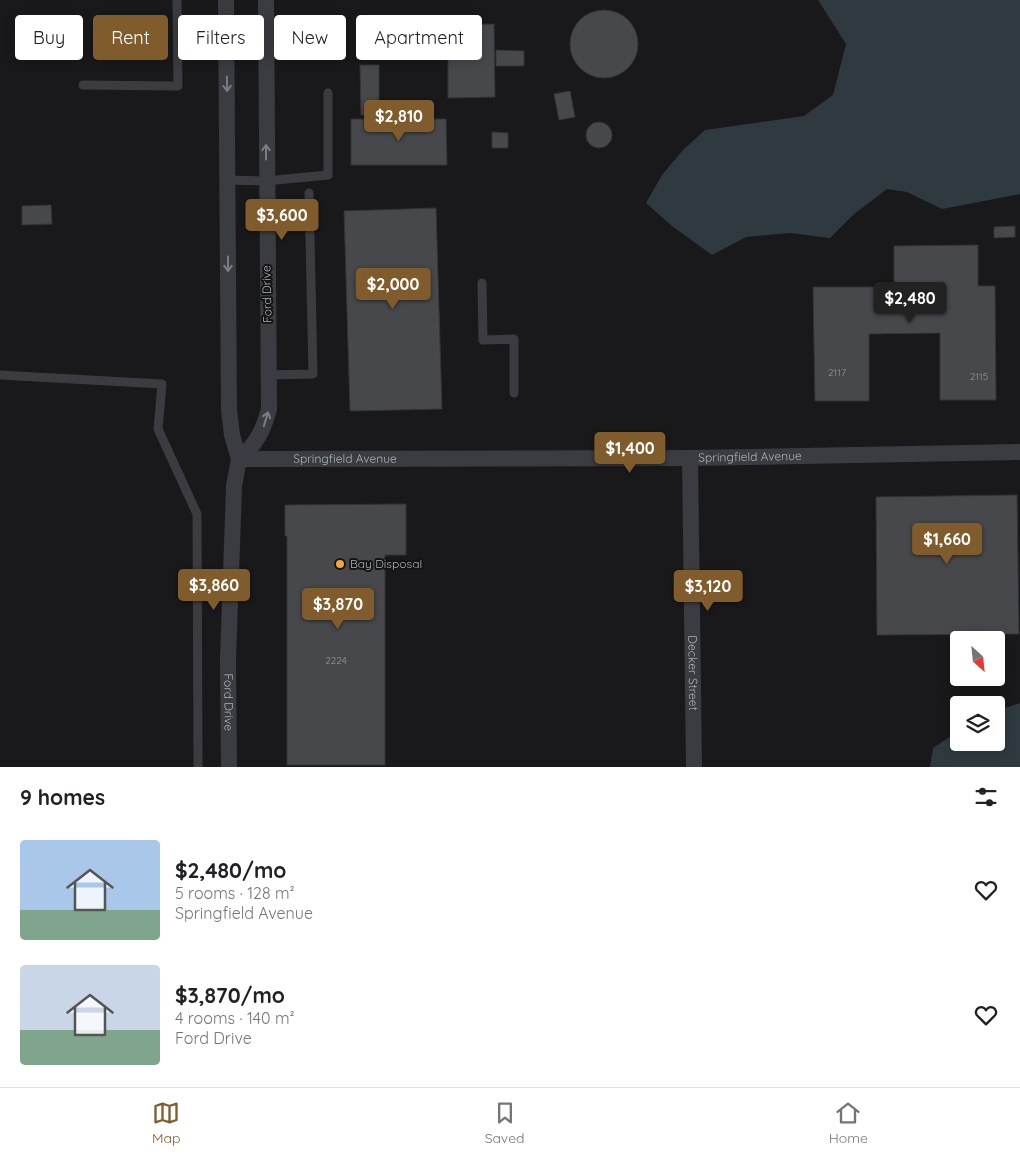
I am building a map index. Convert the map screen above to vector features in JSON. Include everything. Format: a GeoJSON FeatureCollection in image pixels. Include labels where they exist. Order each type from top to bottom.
{"type":"FeatureCollection","features":[{"type":"Feature","properties":{"kind":"street"},"geometry":{"type":"LineString","coordinates":[[226,0],[229,410],[232,435],[240,459]]}},
{"type":"Feature","properties":{"kind":"street","name":"Ford Drive"},"geometry":{"type":"LineString","coordinates":[[229,767],[228,659],[234,486],[240,459],[257,440],[269,409],[266,0]]}},
{"type":"Feature","properties":{"kind":"street","name":"Springfield Avenue"},"geometry":{"type":"LineString","coordinates":[[240,459],[690,458],[1020,452]]}},
{"type":"Feature","properties":{"kind":"street","name":"Decker Street"},"geometry":{"type":"LineString","coordinates":[[690,458],[694,767]]}},
{"type":"Feature","properties":{"kind":"lane"},"geometry":{"type":"LineString","coordinates":[[83,86],[178,86],[177,0]]}},
{"type":"Feature","properties":{"kind":"lane"},"geometry":{"type":"LineString","coordinates":[[228,180],[266,181],[328,175],[328,93]]}},
{"type":"Feature","properties":{"kind":"lane"},"geometry":{"type":"LineString","coordinates":[[268,376],[313,374],[309,193]]}},
{"type":"Feature","properties":{"kind":"lane"},"geometry":{"type":"LineString","coordinates":[[482,283],[483,340],[514,339],[514,393]]}},
{"type":"Feature","properties":{"kind":"lane"},"geometry":{"type":"LineString","coordinates":[[0,375],[162,384],[158,429],[197,514],[198,767]]}},
{"type":"Feature","properties":{"kind":"shaded area"},"geometry":{"type":"Polygon","coordinates":[[[818,0],[1020,0],[1020,194],[942,209],[907,192],[887,189],[854,214],[830,238],[790,233],[746,237],[712,255],[672,226],[646,203],[662,175],[683,150],[705,130],[804,116],[833,95],[846,44],[818,0]]]}},
{"type":"Feature","properties":{"kind":"shaded area"},"geometry":{"type":"Polygon","coordinates":[[[1020,703],[1020,767],[930,767],[933,748],[950,737],[950,751],[1005,751],[1005,708],[1020,703]]]}},
{"type":"Feature","properties":{"kind":"building"},"geometry":{"type":"Polygon","coordinates":[[[604,10],[617,13],[628,20],[635,31],[638,44],[635,57],[628,68],[617,75],[604,78],[591,75],[580,68],[573,57],[570,44],[573,31],[580,20],[591,13],[604,10]]]}},
{"type":"Feature","properties":{"kind":"building"},"geometry":{"type":"Polygon","coordinates":[[[482,24],[494,24],[495,97],[448,98],[448,60],[482,60],[482,24]]]}},
{"type":"Feature","properties":{"kind":"building"},"geometry":{"type":"Polygon","coordinates":[[[496,50],[524,51],[524,66],[496,66],[496,50]]]}},
{"type":"Feature","properties":{"kind":"building"},"geometry":{"type":"Polygon","coordinates":[[[360,65],[379,65],[379,115],[361,115],[360,65]]]}},
{"type":"Feature","properties":{"kind":"building"},"geometry":{"type":"Polygon","coordinates":[[[570,91],[575,117],[559,120],[554,94],[570,91]]]}},
{"type":"Feature","properties":{"kind":"building"},"geometry":{"type":"Polygon","coordinates":[[[351,119],[446,119],[447,165],[351,165],[351,119]]]}},
{"type":"Feature","properties":{"kind":"building"},"geometry":{"type":"Polygon","coordinates":[[[599,122],[608,126],[612,135],[608,144],[599,148],[590,144],[586,135],[590,126],[599,122]]]}},
{"type":"Feature","properties":{"kind":"building"},"geometry":{"type":"Polygon","coordinates":[[[492,132],[508,133],[508,148],[492,148],[492,132]]]}},
{"type":"Feature","properties":{"kind":"building"},"geometry":{"type":"Polygon","coordinates":[[[51,205],[52,224],[22,225],[22,206],[51,205]]]}},
{"type":"Feature","properties":{"kind":"building"},"geometry":{"type":"Polygon","coordinates":[[[436,208],[442,409],[350,411],[344,211],[436,208]]]}},
{"type":"Feature","properties":{"kind":"building"},"geometry":{"type":"Polygon","coordinates":[[[1015,226],[1015,237],[994,238],[994,227],[1015,226]]]}},
{"type":"Feature","properties":{"kind":"building"},"geometry":{"type":"Polygon","coordinates":[[[978,245],[978,286],[995,286],[996,400],[940,400],[940,333],[869,334],[869,401],[815,401],[813,287],[894,287],[894,246],[978,245]]]}},
{"type":"Feature","properties":{"kind":"building"},"geometry":{"type":"Polygon","coordinates":[[[1017,495],[1019,634],[1005,634],[1005,631],[950,631],[950,634],[877,635],[876,497],[1017,495]]]}},
{"type":"Feature","properties":{"kind":"building"},"geometry":{"type":"Polygon","coordinates":[[[406,504],[406,555],[385,555],[385,765],[287,765],[287,536],[285,536],[285,505],[406,504]]]}},
{"type":"Feature","properties":{"kind":"place","name":"Bay Disposal"},"geometry":{"type":"Point","coordinates":[340,564]}}]}
